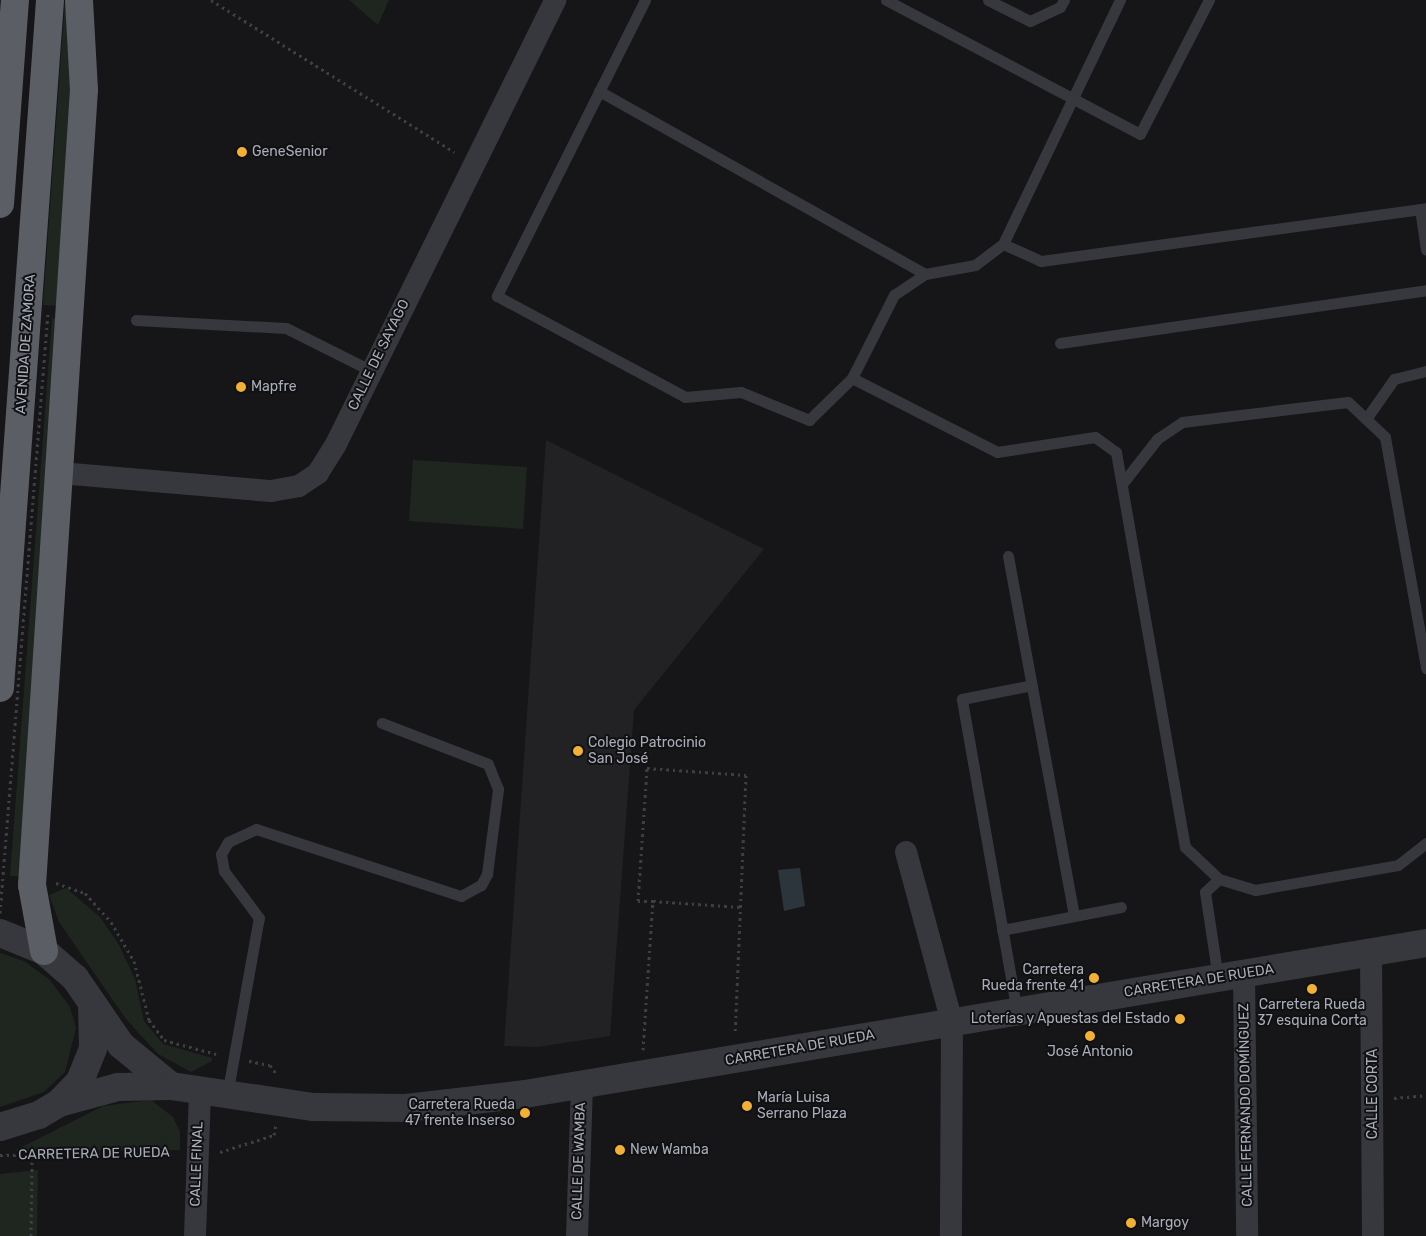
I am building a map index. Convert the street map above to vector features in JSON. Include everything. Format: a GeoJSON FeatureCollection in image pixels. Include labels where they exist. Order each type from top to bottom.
{"type":"FeatureCollection","features":[{"type":"Feature","properties":{"kind":"highway"},"geometry":{"type":"LineString","coordinates":[[0,204],[15,0]]}},
{"type":"Feature","properties":{"kind":"highway","name":"AVENIDA DE ZAMORA"},"geometry":{"type":"LineString","coordinates":[[0,688],[38,318],[50,0]]}},
{"type":"Feature","properties":{"kind":"highway"},"geometry":{"type":"LineString","coordinates":[[44,951],[32,885],[84,90],[79,0]]}},
{"type":"Feature","properties":{"kind":"street","name":"CALLE DE SAYAGO"},"geometry":{"type":"LineString","coordinates":[[60,473],[271,491],[299,486],[318,473],[336,444],[472,163],[555,0]]}},
{"type":"Feature","properties":{"kind":"street"},"geometry":{"type":"LineString","coordinates":[[906,852],[952,1022],[951,1236]]}},
{"type":"Feature","properties":{"kind":"street","name":"CARRETERA DE RUEDA"},"geometry":{"type":"LineString","coordinates":[[0,933],[44,951],[75,978],[121,1045],[171,1086]]}},
{"type":"Feature","properties":{"kind":"street","name":"CARRETERA DE RUEDA"},"geometry":{"type":"LineString","coordinates":[[0,1127],[59,1103],[118,1087],[171,1086],[227,1097],[313,1107],[406,1108],[582,1086],[1426,943]]}},
{"type":"Feature","properties":{"kind":"street","name":"CALLE CORTA"},"geometry":{"type":"LineString","coordinates":[[1371,952],[1374,1100],[1373,1236]]}},
{"type":"Feature","properties":{"kind":"street","name":"CALLE FERNANDO DOMÍNGUEZ"},"geometry":{"type":"LineString","coordinates":[[1231,976],[1247,1236]]}},
{"type":"Feature","properties":{"kind":"street"},"geometry":{"type":"LineString","coordinates":[[59,1103],[80,1081],[89,1062],[94,1033],[92,1005]]}},
{"type":"Feature","properties":{"kind":"street","name":"CALLE DE WAMBA"},"geometry":{"type":"LineString","coordinates":[[577,1236],[582,1086]]}},
{"type":"Feature","properties":{"kind":"street","name":"CALLE FINAL"},"geometry":{"type":"LineString","coordinates":[[195,1236],[200,1092]]}},
{"type":"Feature","properties":{"kind":"lane"},"geometry":{"type":"LineString","coordinates":[[645,0],[497,296],[684,398],[741,392],[809,420],[852,378],[894,295],[925,274],[975,265],[1003,244],[1120,0]]}},
{"type":"Feature","properties":{"kind":"lane"},"geometry":{"type":"LineString","coordinates":[[886,0],[1140,134],[1209,0]]}},
{"type":"Feature","properties":{"kind":"lane"},"geometry":{"type":"LineString","coordinates":[[988,0],[1030,21],[1060,7],[1064,0]]}},
{"type":"Feature","properties":{"kind":"lane"},"geometry":{"type":"LineString","coordinates":[[600,91],[925,274]]}},
{"type":"Feature","properties":{"kind":"lane"},"geometry":{"type":"LineString","coordinates":[[1003,244],[1041,261],[1423,209],[1426,250]]}},
{"type":"Feature","properties":{"kind":"lane"},"geometry":{"type":"LineString","coordinates":[[1060,343],[1426,290]]}},
{"type":"Feature","properties":{"kind":"lane"},"geometry":{"type":"LineString","coordinates":[[136,320],[286,328],[372,371]]}},
{"type":"Feature","properties":{"kind":"lane"},"geometry":{"type":"LineString","coordinates":[[1366,418],[1394,379],[1426,371]]}},
{"type":"Feature","properties":{"kind":"lane"},"geometry":{"type":"LineString","coordinates":[[852,378],[997,452],[1095,437],[1116,452],[1185,846],[1219,879],[1256,890],[1398,865],[1426,843]]}},
{"type":"Feature","properties":{"kind":"lane"},"geometry":{"type":"LineString","coordinates":[[1122,484],[1157,439],[1182,422],[1348,402],[1385,437],[1426,668]]}},
{"type":"Feature","properties":{"kind":"lane"},"geometry":{"type":"LineString","coordinates":[[1008,556],[1074,916]]}},
{"type":"Feature","properties":{"kind":"lane"},"geometry":{"type":"LineString","coordinates":[[1017,1012],[962,699],[1032,685]]}},
{"type":"Feature","properties":{"kind":"lane"},"geometry":{"type":"LineString","coordinates":[[227,1097],[258,918],[224,871],[221,854],[228,842],[256,829],[461,896],[481,885],[487,874],[498,790],[488,764],[382,723]]}},
{"type":"Feature","properties":{"kind":"lane"},"geometry":{"type":"LineString","coordinates":[[1219,879],[1205,892],[1231,976]]}},
{"type":"Feature","properties":{"kind":"lane"},"geometry":{"type":"LineString","coordinates":[[1002,930],[1121,906]]}},
{"type":"Feature","properties":{"kind":"path"},"geometry":{"type":"LineString","coordinates":[[212,0],[472,163]]}},
{"type":"Feature","properties":{"kind":"path"},"geometry":{"type":"LineString","coordinates":[[0,913],[38,318]]}},
{"type":"Feature","properties":{"kind":"path"},"geometry":{"type":"LineString","coordinates":[[734,1060],[746,775],[648,768],[638,901],[740,907]]}},
{"type":"Feature","properties":{"kind":"path"},"geometry":{"type":"LineString","coordinates":[[53,884],[85,893],[111,922],[134,961],[149,1020],[164,1040],[218,1055]]}},
{"type":"Feature","properties":{"kind":"path"},"geometry":{"type":"LineString","coordinates":[[641,1076],[653,901]]}},
{"type":"Feature","properties":{"kind":"path"},"geometry":{"type":"LineString","coordinates":[[246,1060],[270,1065],[280,1081]]}},
{"type":"Feature","properties":{"kind":"path"},"geometry":{"type":"LineString","coordinates":[[1374,1100],[1426,1095]]}},
{"type":"Feature","properties":{"kind":"path"},"geometry":{"type":"LineString","coordinates":[[216,1152],[274,1135],[275,1129]]}},
{"type":"Feature","properties":{"kind":"path","name":"CARRETERA DE RUEDA"},"geometry":{"type":"LineString","coordinates":[[0,1156],[177,1154]]}},
{"type":"Feature","properties":{"kind":"path"},"geometry":{"type":"LineString","coordinates":[[31,1236],[32,1162]]}},
{"type":"Feature","properties":{"kind":"shaded area"},"geometry":{"type":"Polygon","coordinates":[[[65,0],[71,0],[75,103],[62,306],[43,305],[65,0]]]}},
{"type":"Feature","properties":{"kind":"shaded area"},"geometry":{"type":"Polygon","coordinates":[[[349,0],[389,0],[378,25],[349,0]]]}},
{"type":"Feature","properties":{"kind":"shaded area"},"geometry":{"type":"Polygon","coordinates":[[[52,318],[62,319],[24,876],[10,876],[52,318]]]}},
{"type":"Feature","properties":{"kind":"shaded area","name":"Colegio Patrocinio San José"},"geometry":{"type":"Polygon","coordinates":[[[546,440],[764,549],[634,710],[610,1036],[537,1047],[504,1046],[546,440]]]}},
{"type":"Feature","properties":{"kind":"shaded area"},"geometry":{"type":"Polygon","coordinates":[[[413,460],[527,467],[523,529],[409,521],[413,460]]]}},
{"type":"Feature","properties":{"kind":"shaded area"},"geometry":{"type":"Polygon","coordinates":[[[800,868],[805,906],[784,911],[778,870],[800,868]]]}},
{"type":"Feature","properties":{"kind":"shaded area"},"geometry":{"type":"Polygon","coordinates":[[[66,888],[100,917],[118,943],[135,979],[144,1021],[163,1044],[212,1058],[212,1061],[191,1072],[158,1054],[126,1019],[59,922],[49,895],[66,888]]]}},
{"type":"Feature","properties":{"kind":"shaded area"},"geometry":{"type":"Polygon","coordinates":[[[0,953],[24,961],[50,980],[70,1007],[76,1028],[65,1072],[44,1092],[0,1107],[0,953]]]}},
{"type":"Feature","properties":{"kind":"shaded area"},"geometry":{"type":"Polygon","coordinates":[[[151,1100],[173,1117],[180,1132],[180,1150],[14,1151],[103,1106],[151,1100]]]}},
{"type":"Feature","properties":{"kind":"shaded area"},"geometry":{"type":"Polygon","coordinates":[[[38,1170],[37,1236],[0,1236],[0,1174],[38,1170]]]}},
{"type":"Feature","properties":{"kind":"place","name":"GeneSenior"},"geometry":{"type":"Point","coordinates":[242,152]}},
{"type":"Feature","properties":{"kind":"place","name":"Mapfre"},"geometry":{"type":"Point","coordinates":[241,387]}},
{"type":"Feature","properties":{"kind":"place","name":"Colegio Patrocinio San José"},"geometry":{"type":"Point","coordinates":[578,751]}},
{"type":"Feature","properties":{"kind":"place","name":"Carretera Rueda frente 41"},"geometry":{"type":"Point","coordinates":[1094,978]}},
{"type":"Feature","properties":{"kind":"place","name":"Carretera Rueda 37 esquina Corta"},"geometry":{"type":"Point","coordinates":[1312,989]}},
{"type":"Feature","properties":{"kind":"place","name":"Loterías y Apuestas del Estado"},"geometry":{"type":"Point","coordinates":[1180,1019]}},
{"type":"Feature","properties":{"kind":"place","name":"José Antonio"},"geometry":{"type":"Point","coordinates":[1090,1036]}},
{"type":"Feature","properties":{"kind":"place","name":"María Luisa Serrano Plaza"},"geometry":{"type":"Point","coordinates":[747,1106]}},
{"type":"Feature","properties":{"kind":"place","name":"Carretera Rueda 47 frente Inserso"},"geometry":{"type":"Point","coordinates":[525,1113]}},
{"type":"Feature","properties":{"kind":"place","name":"New Wamba"},"geometry":{"type":"Point","coordinates":[620,1150]}},
{"type":"Feature","properties":{"kind":"place","name":"Margoy"},"geometry":{"type":"Point","coordinates":[1131,1223]}}]}
